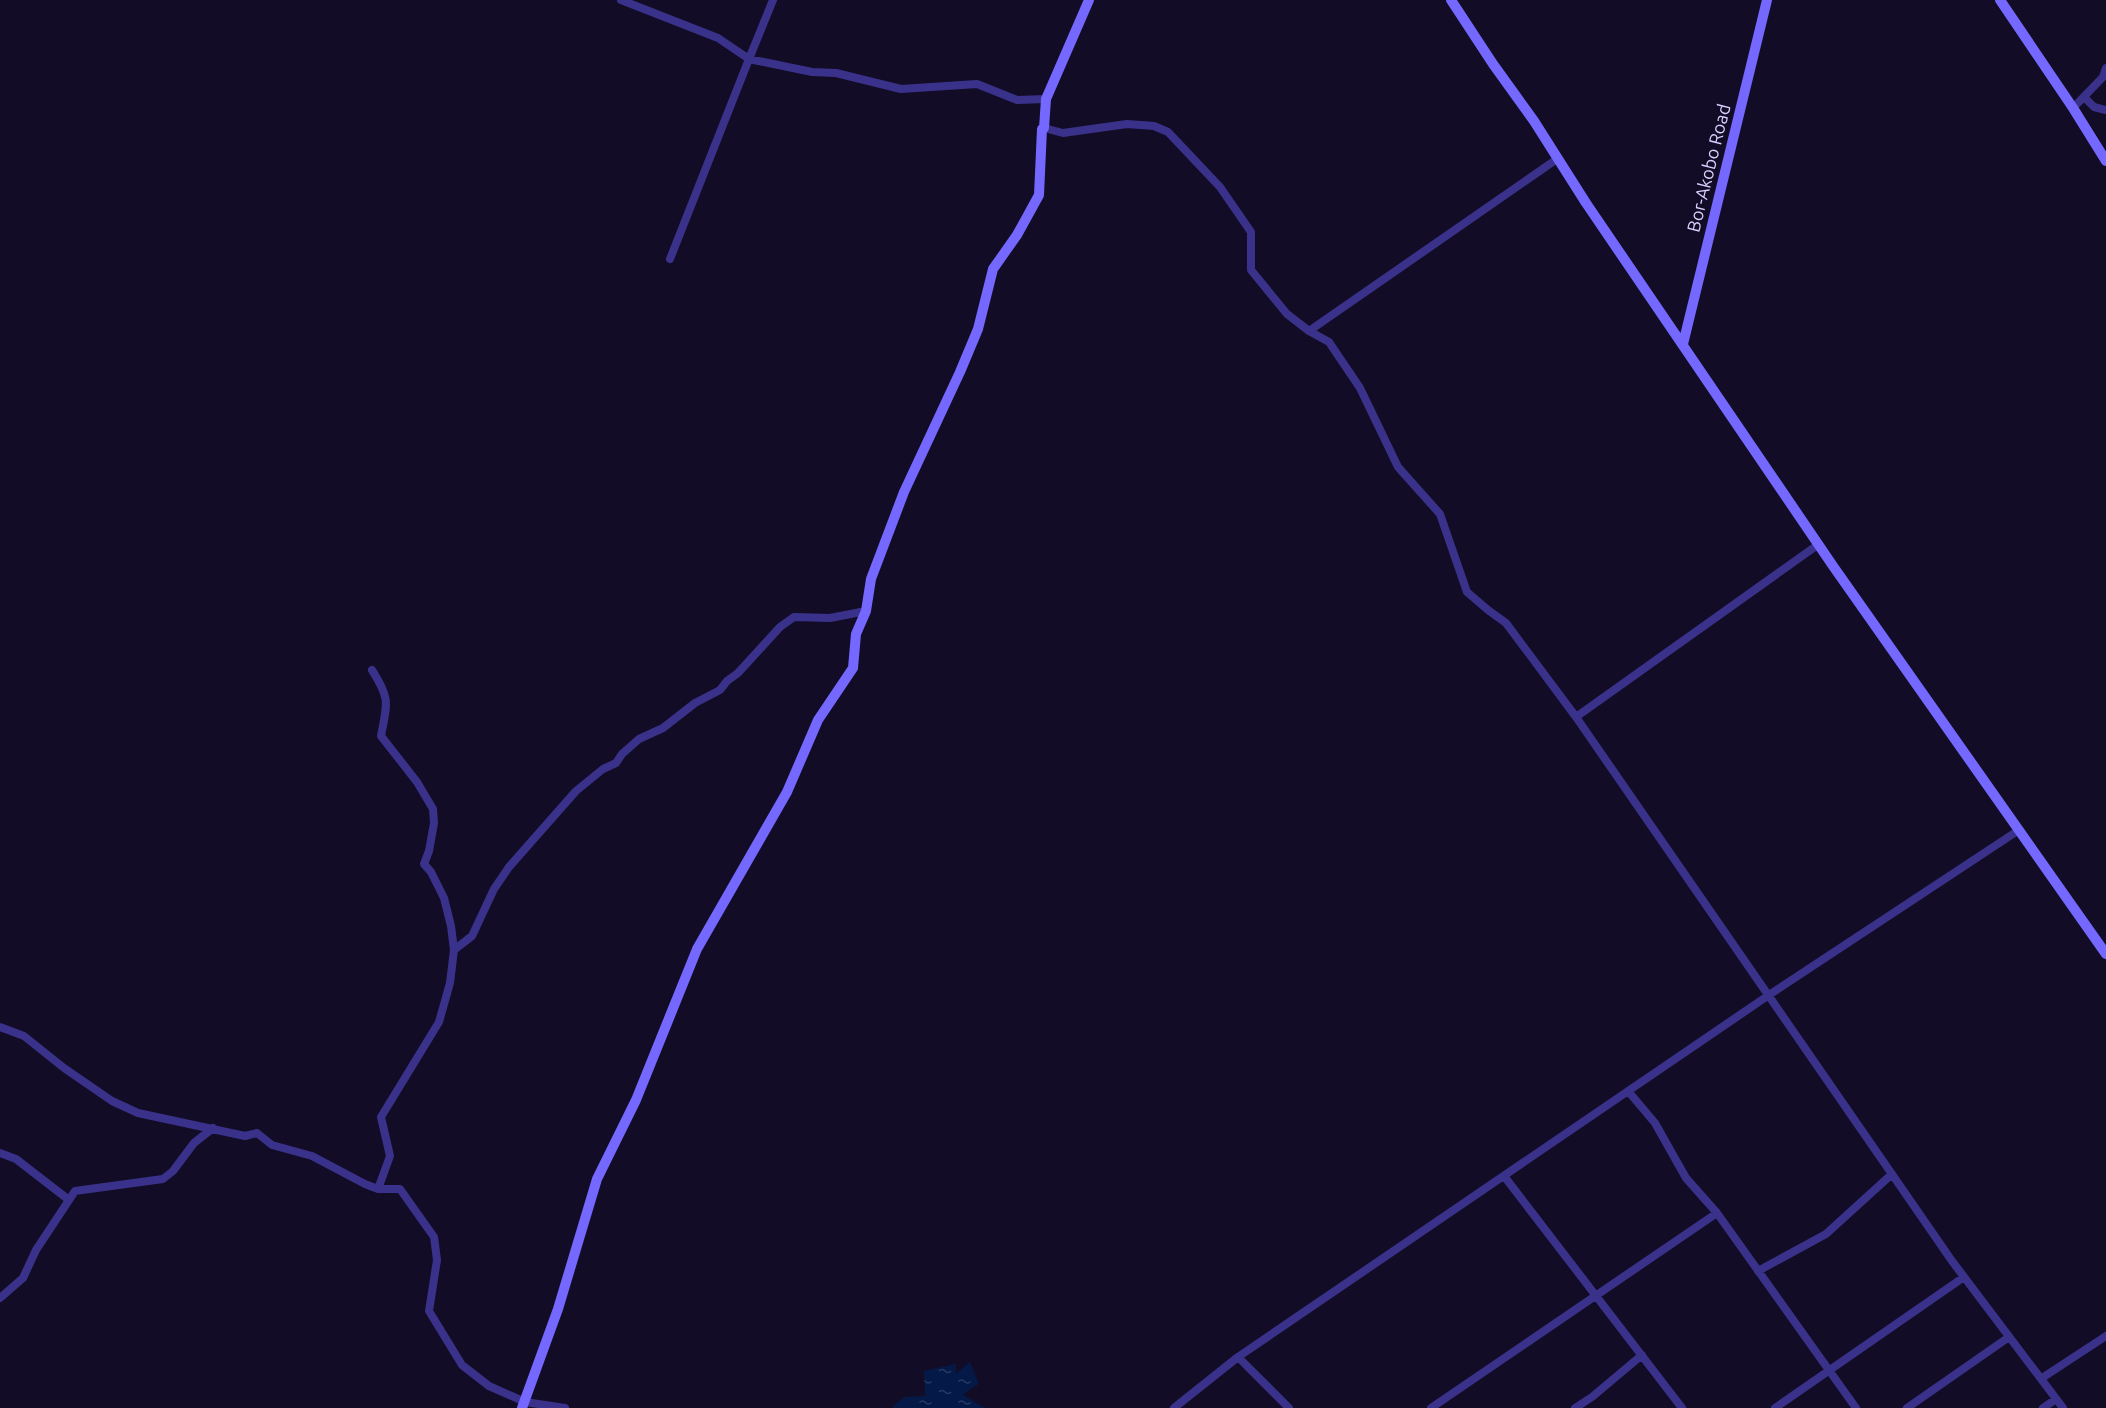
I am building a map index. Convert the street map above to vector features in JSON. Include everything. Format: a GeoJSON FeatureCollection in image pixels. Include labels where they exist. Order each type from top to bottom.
{"type":"FeatureCollection","features":[{"type":"Feature","properties":{"kind":"street"},"geometry":{"type":"LineString","coordinates":[[621,0],[718,38],[749,59],[812,72],[836,73],[901,89],[977,84],[1017,100],[1046,99]]}},
{"type":"Feature","properties":{"kind":"street"},"geometry":{"type":"LineString","coordinates":[[670,259],[773,0]]}},
{"type":"Feature","properties":{"kind":"street"},"geometry":{"type":"LineString","coordinates":[[524,1405],[558,1309],[597,1179],[636,1100],[697,949],[788,792],[818,720],[852,668],[856,634],[866,611],[871,579],[904,492],[978,329],[993,269],[1017,235],[1039,195],[1042,129],[1044,128],[1046,99],[1089,0]]}},
{"type":"Feature","properties":{"kind":"street"},"geometry":{"type":"LineString","coordinates":[[1451,0],[1492,64],[1534,121],[1557,159],[1819,544],[2106,954]]}},
{"type":"Feature","properties":{"kind":"street","name":"Bor-Akobo Road"},"geometry":{"type":"LineString","coordinates":[[1683,344],[1767,0]]}},
{"type":"Feature","properties":{"kind":"street"},"geometry":{"type":"LineString","coordinates":[[2001,0],[2106,160]]}},
{"type":"Feature","properties":{"kind":"street"},"geometry":{"type":"LineString","coordinates":[[2073,108],[2103,77],[2106,68]]}},
{"type":"Feature","properties":{"kind":"street"},"geometry":{"type":"LineString","coordinates":[[2085,98],[2094,107],[2106,110]]}},
{"type":"Feature","properties":{"kind":"street"},"geometry":{"type":"LineString","coordinates":[[1044,128],[1063,133],[1126,124],[1154,126],[1168,132],[1220,187],[1251,232],[1251,270],[1287,314],[1309,331],[1329,342],[1360,388],[1398,467],[1440,514],[1467,592],[1506,623],[1576,717],[1964,1277],[2063,1408]]}},
{"type":"Feature","properties":{"kind":"street"},"geometry":{"type":"LineString","coordinates":[[1309,331],[1557,159]]}},
{"type":"Feature","properties":{"kind":"street"},"geometry":{"type":"LineString","coordinates":[[1576,717],[1819,544]]}},
{"type":"Feature","properties":{"kind":"street"},"geometry":{"type":"LineString","coordinates":[[454,950],[472,936],[494,889],[509,867],[576,791],[603,769],[616,763],[622,754],[639,739],[663,728],[695,703],[720,690],[780,627],[794,617],[830,618],[866,611]]}},
{"type":"Feature","properties":{"kind":"street"},"geometry":{"type":"LineString","coordinates":[[372,670],[386,695],[387,702],[381,736],[417,782],[433,809],[434,823],[429,852],[424,864],[431,872],[444,898],[454,950],[450,983],[439,1022],[381,1118],[390,1156],[378,1189]]}},
{"type":"Feature","properties":{"kind":"street"},"geometry":{"type":"LineString","coordinates":[[1173,1408],[1238,1357],[1768,995],[2019,830]]}},
{"type":"Feature","properties":{"kind":"street"},"geometry":{"type":"LineString","coordinates":[[0,1027],[24,1036],[64,1068],[112,1101],[138,1113],[245,1136],[257,1133],[272,1145],[312,1156],[365,1184],[378,1189],[400,1189],[434,1238],[437,1260],[429,1311],[462,1365],[489,1386],[524,1405],[565,1408]]}},
{"type":"Feature","properties":{"kind":"street"},"geometry":{"type":"LineString","coordinates":[[1628,1091],[1655,1123],[1686,1178],[1717,1213],[1856,1408]]}},
{"type":"Feature","properties":{"kind":"street"},"geometry":{"type":"LineString","coordinates":[[0,1298],[23,1278],[36,1250],[75,1191],[164,1179],[194,1143],[213,1128]]}},
{"type":"Feature","properties":{"kind":"street"},"geometry":{"type":"LineString","coordinates":[[0,1153],[16,1160],[69,1200]]}},
{"type":"Feature","properties":{"kind":"street"},"geometry":{"type":"LineString","coordinates":[[1758,1271],[1826,1234],[1892,1174]]}},
{"type":"Feature","properties":{"kind":"street"},"geometry":{"type":"LineString","coordinates":[[1504,1176],[1682,1408]]}},
{"type":"Feature","properties":{"kind":"street"},"geometry":{"type":"LineString","coordinates":[[1431,1408],[1717,1213]]}},
{"type":"Feature","properties":{"kind":"street"},"geometry":{"type":"LineString","coordinates":[[1775,1408],[1964,1277]]}},
{"type":"Feature","properties":{"kind":"street"},"geometry":{"type":"LineString","coordinates":[[1907,1408],[2009,1336]]}},
{"type":"Feature","properties":{"kind":"street"},"geometry":{"type":"LineString","coordinates":[[2042,1378],[2106,1336]]}},
{"type":"Feature","properties":{"kind":"street"},"geometry":{"type":"LineString","coordinates":[[1575,1408],[1592,1397],[1642,1355]]}},
{"type":"Feature","properties":{"kind":"street"},"geometry":{"type":"LineString","coordinates":[[1238,1357],[1289,1408]]}},
{"type":"Feature","properties":{"kind":"street"},"geometry":{"type":"LineString","coordinates":[[2043,1408],[2056,1399]]}},
{"type":"Feature","properties":{"kind":"water"},"geometry":{"type":"Polygon","coordinates":[[[970,1362],[979,1384],[963,1395],[985,1408],[893,1408],[905,1397],[925,1396],[924,1371],[956,1364],[956,1374],[970,1362]]]}}]}
